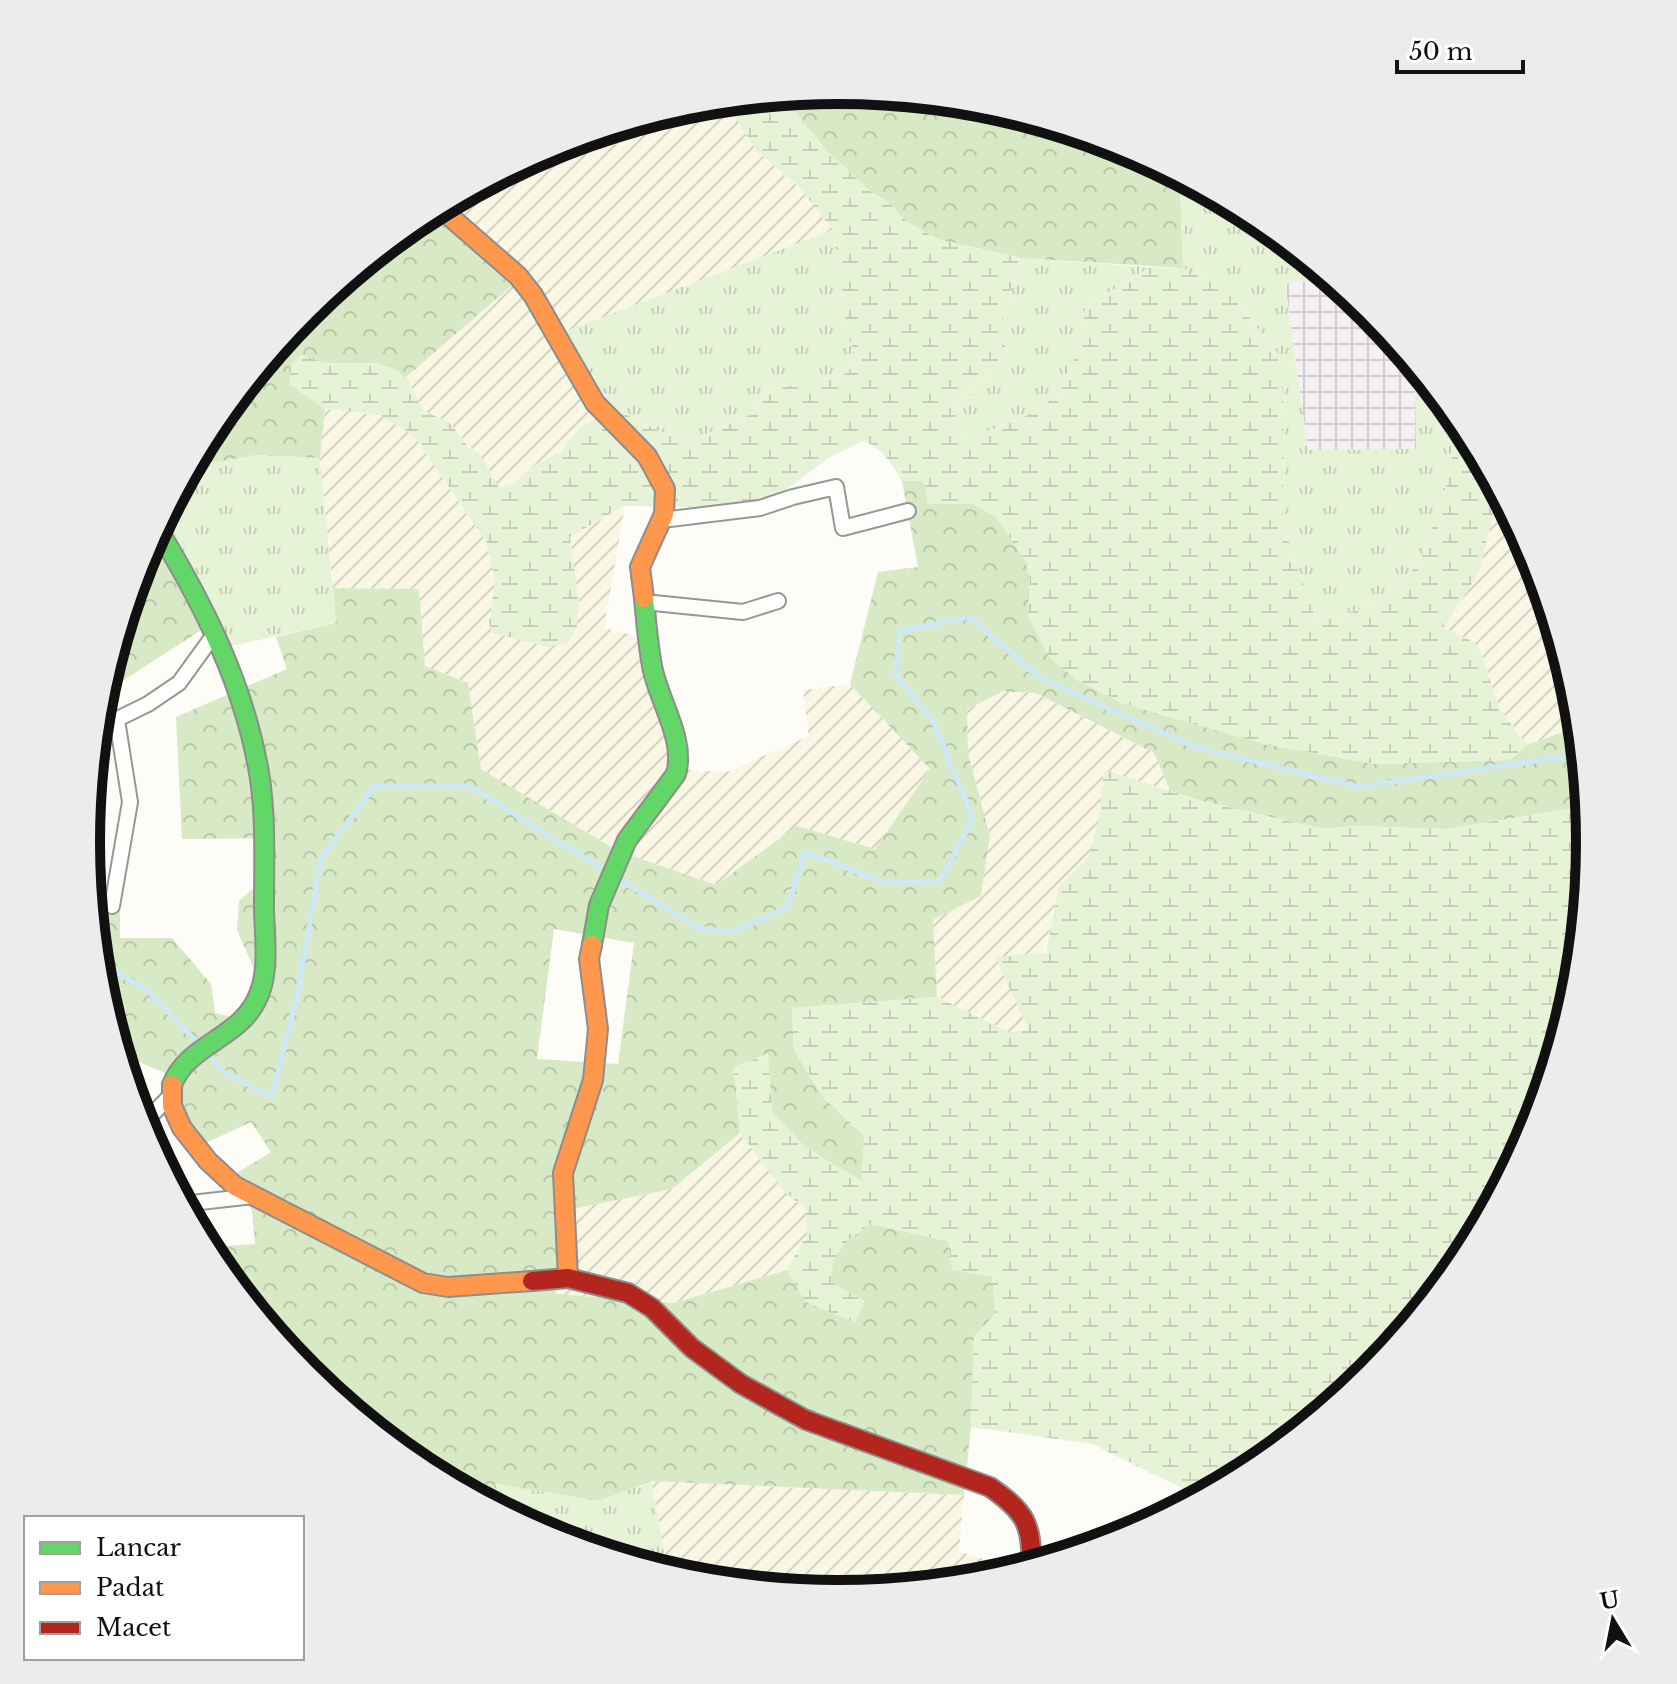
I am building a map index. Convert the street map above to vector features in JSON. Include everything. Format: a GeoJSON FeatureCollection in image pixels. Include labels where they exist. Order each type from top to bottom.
{"type":"FeatureCollection","features":[{"type":"Feature","properties":{"kind":"street"},"geometry":{"type":"LineString","coordinates":[[448,215],[518,276],[533,295],[595,403],[655,467],[665,489],[662,520],[640,567],[652,668],[676,743],[679,764],[676,774],[627,840],[599,905],[589,959],[598,1029],[593,1080],[563,1173],[568,1278]]}},
{"type":"Feature","properties":{"kind":"street"},"geometry":{"type":"LineString","coordinates":[[662,520],[760,508],[836,487],[843,528],[908,511]]}},
{"type":"Feature","properties":{"kind":"street"},"geometry":{"type":"LineString","coordinates":[[165,540],[182,568],[244,706],[260,776],[265,824],[264,967],[257,1001],[223,1037],[183,1061],[175,1074],[171,1095],[178,1118],[204,1159],[236,1187],[423,1283],[448,1287],[568,1278],[628,1293],[652,1308],[692,1348],[741,1384],[806,1420],[990,1487],[1008,1499],[1024,1516],[1033,1539],[1032,1554]]}},
{"type":"Feature","properties":{"kind":"street"},"geometry":{"type":"LineString","coordinates":[[644,602],[743,612],[778,601]]}},
{"type":"Feature","properties":{"kind":"street"},"geometry":{"type":"LineString","coordinates":[[110,723],[148,704],[179,683],[213,636]]}},
{"type":"Feature","properties":{"kind":"street"},"geometry":{"type":"LineString","coordinates":[[112,906],[130,802],[117,720]]}},
{"type":"Feature","properties":{"kind":"street"},"geometry":{"type":"LineString","coordinates":[[152,1115],[171,1095]]}},
{"type":"Feature","properties":{"kind":"street"},"geometry":{"type":"LineString","coordinates":[[194,1203],[253,1196]]}},
{"type":"Feature","properties":{"kind":"shaded area"},"geometry":{"type":"Polygon","coordinates":[[[730,112],[757,151],[799,187],[833,230],[564,332],[601,415],[579,429],[560,452],[535,465],[513,483],[498,488],[480,454],[470,448],[450,423],[424,411],[405,378],[516,282],[455,211],[512,180],[601,143],[647,129],[730,112]]]}},
{"type":"Feature","properties":{"kind":"shaded area"},"geometry":{"type":"Polygon","coordinates":[[[1317,280],[1361,320],[1415,381],[1417,449],[1308,450],[1285,283],[1317,280]]]}},
{"type":"Feature","properties":{"kind":"shaded area"},"geometry":{"type":"Polygon","coordinates":[[[325,409],[378,415],[404,429],[419,443],[487,543],[495,582],[489,623],[579,605],[570,537],[625,506],[604,628],[642,637],[684,770],[727,772],[809,736],[803,690],[850,684],[930,769],[875,849],[797,826],[716,885],[618,851],[481,769],[468,683],[425,666],[419,589],[333,588],[320,458],[325,409]]]}},
{"type":"Feature","properties":{"kind":"shaded area"},"geometry":{"type":"Polygon","coordinates":[[[1495,505],[1538,605],[1552,651],[1568,730],[1527,745],[1499,708],[1480,649],[1443,628],[1479,573],[1495,505]]]}},
{"type":"Feature","properties":{"kind":"shaded area"},"geometry":{"type":"Polygon","coordinates":[[[1004,691],[1036,693],[1154,753],[1170,791],[1104,770],[1099,820],[1087,860],[1058,887],[1029,1030],[1009,1032],[937,997],[933,920],[981,895],[990,836],[968,753],[967,709],[1004,691]]]}},
{"type":"Feature","properties":{"kind":"shaded area"},"geometry":{"type":"Polygon","coordinates":[[[740,1133],[781,1188],[806,1210],[807,1234],[787,1270],[674,1303],[556,1295],[567,1210],[672,1189],[740,1133]]]}},
{"type":"Feature","properties":{"kind":"shaded area"},"geometry":{"type":"Polygon","coordinates":[[[651,1481],[964,1495],[959,1551],[996,1563],[935,1574],[838,1580],[742,1574],[665,1559],[651,1481]]]}},
{"type":"Feature","properties":{"kind":"green space"},"geometry":{"type":"Polygon","coordinates":[[[789,105],[887,105],[935,110],[1030,129],[1076,143],[1180,188],[1183,268],[1020,258],[937,239],[905,221],[889,203],[870,191],[826,150],[789,105]]]}},
{"type":"Feature","properties":{"kind":"green space"},"geometry":{"type":"Polygon","coordinates":[[[789,105],[826,150],[906,221],[937,239],[1020,258],[1003,314],[1005,350],[991,376],[961,403],[955,418],[967,438],[1023,418],[1048,402],[1070,371],[1086,307],[1150,267],[1183,268],[1226,284],[1279,356],[1284,408],[1283,516],[1314,614],[1324,621],[1382,602],[1420,562],[1447,484],[1456,437],[1495,505],[1479,573],[1443,628],[1470,640],[1480,649],[1499,708],[1527,745],[1510,760],[1375,764],[1264,744],[1122,703],[1075,679],[1047,655],[1028,615],[1030,580],[1026,561],[995,516],[974,504],[928,504],[924,481],[902,481],[881,452],[863,441],[830,457],[783,492],[767,500],[696,507],[624,506],[570,537],[579,605],[577,627],[568,643],[548,647],[492,633],[489,623],[495,582],[487,543],[419,443],[404,429],[378,415],[325,409],[290,384],[289,365],[302,355],[325,363],[376,363],[397,370],[408,380],[424,411],[450,423],[469,448],[480,454],[499,488],[513,483],[535,465],[560,452],[579,429],[605,412],[623,413],[664,433],[699,437],[750,415],[775,389],[845,374],[858,361],[847,334],[833,230],[799,187],[757,151],[730,112],[789,105]]]}},
{"type":"Feature","properties":{"kind":"green space"},"geometry":{"type":"Polygon","coordinates":[[[1180,188],[1249,228],[1317,280],[1285,283],[1308,450],[1416,449],[1415,381],[1456,437],[1447,484],[1420,562],[1382,602],[1324,621],[1314,614],[1283,516],[1284,408],[1279,356],[1226,285],[1183,268],[1180,188]]]}},
{"type":"Feature","properties":{"kind":"green space"},"geometry":{"type":"Polygon","coordinates":[[[455,211],[516,282],[405,378],[387,367],[326,363],[302,355],[290,384],[325,409],[320,458],[256,455],[204,464],[253,392],[316,320],[389,256],[455,211]]]}},
{"type":"Feature","properties":{"kind":"green space"},"geometry":{"type":"Polygon","coordinates":[[[833,230],[847,334],[858,361],[845,374],[775,389],[750,415],[699,437],[664,433],[623,413],[605,412],[563,332],[833,230]]]}},
{"type":"Feature","properties":{"kind":"green space"},"geometry":{"type":"Polygon","coordinates":[[[1020,258],[1150,267],[1086,307],[1070,371],[1048,402],[1023,418],[967,438],[955,419],[961,403],[991,376],[1005,350],[1003,314],[1020,258]]]}},
{"type":"Feature","properties":{"kind":"green space"},"geometry":{"type":"Polygon","coordinates":[[[256,455],[320,458],[336,623],[222,648],[172,525],[204,464],[256,455]]]}},
{"type":"Feature","properties":{"kind":"green space"},"geometry":{"type":"Polygon","coordinates":[[[902,481],[924,481],[928,504],[974,504],[995,516],[1026,561],[1030,580],[1028,615],[1075,679],[1122,703],[1264,744],[1375,764],[1510,760],[1527,745],[1568,730],[1576,808],[1446,829],[1354,826],[1322,829],[1170,791],[1154,753],[1036,693],[1004,691],[967,709],[968,753],[990,836],[981,896],[933,920],[937,997],[792,1008],[794,1050],[823,1097],[864,1136],[862,1182],[805,1147],[772,1112],[767,1054],[734,1067],[740,1133],[672,1189],[567,1210],[556,1294],[674,1303],[787,1270],[806,1302],[831,1282],[833,1262],[842,1247],[871,1224],[948,1241],[992,1277],[996,1313],[974,1337],[971,1427],[964,1495],[651,1481],[599,1501],[495,1484],[500,1498],[469,1482],[389,1428],[316,1364],[283,1329],[221,1246],[255,1244],[252,1210],[226,1180],[271,1152],[251,1122],[195,1148],[175,1118],[179,1079],[133,1059],[114,986],[103,905],[120,907],[120,938],[172,938],[211,984],[215,1013],[248,1021],[264,992],[237,930],[239,901],[272,872],[276,838],[182,839],[176,717],[287,669],[276,637],[336,623],[333,588],[419,589],[425,666],[468,683],[481,769],[618,851],[716,885],[797,826],[875,849],[930,769],[850,684],[878,572],[918,567],[902,481]],[[554,929],[537,1059],[618,1064],[634,943],[554,929]]]}},
{"type":"Feature","properties":{"kind":"green space"},"geometry":{"type":"Polygon","coordinates":[[[172,525],[212,623],[117,685],[139,605],[172,525]]]}},
{"type":"Feature","properties":{"kind":"green space"},"geometry":{"type":"Polygon","coordinates":[[[1104,770],[1202,801],[1322,829],[1354,826],[1446,829],[1576,808],[1577,842],[1571,938],[1552,1033],[1521,1125],[1478,1211],[1424,1292],[1361,1364],[1288,1428],[1249,1456],[1189,1492],[1092,1444],[971,1427],[974,1337],[996,1313],[992,1277],[952,1270],[948,1241],[871,1224],[842,1248],[831,1272],[831,1282],[865,1301],[855,1323],[806,1302],[787,1270],[807,1234],[806,1210],[781,1188],[740,1133],[734,1067],[768,1054],[772,1112],[805,1147],[862,1181],[864,1136],[823,1097],[794,1050],[792,1008],[937,997],[1009,1032],[1029,1030],[995,957],[1046,953],[1058,887],[1087,860],[1099,820],[1104,770]]]}},
{"type":"Feature","properties":{"kind":"green space"},"geometry":{"type":"Polygon","coordinates":[[[651,1481],[665,1559],[556,1524],[499,1497],[494,1484],[599,1501],[651,1481]]]}},
{"type":"Feature","properties":{"kind":"waterway"},"geometry":{"type":"LineString","coordinates":[[205,1052],[224,1072],[272,1097],[297,996],[321,858],[375,786],[469,786],[698,928],[733,932],[788,907],[805,852],[884,882],[940,882],[973,818],[933,721],[895,674],[900,631],[969,617],[1040,678],[1195,747],[1359,787],[1572,756]]}},
{"type":"Feature","properties":{"kind":"waterway"},"geometry":{"type":"LineString","coordinates":[[111,969],[147,990],[199,1044]]}},
{"type":"Feature","properties":{"kind":"traffic: fast"},"geometry":{"type":"LineString","coordinates":[[164,541],[207,617],[245,712],[260,779],[266,954],[261,990],[248,1014],[189,1060],[172,1085]]}},
{"type":"Feature","properties":{"kind":"traffic: fast"},"geometry":{"type":"LineString","coordinates":[[592,945],[599,905],[627,840],[676,774],[678,761],[674,733],[652,666],[644,598]]}},
{"type":"Feature","properties":{"kind":"traffic: slow"},"geometry":{"type":"LineString","coordinates":[[448,215],[518,276],[533,295],[595,403],[647,456],[665,489],[664,514],[640,567],[644,598]]}},
{"type":"Feature","properties":{"kind":"traffic: slow"},"geometry":{"type":"LineString","coordinates":[[568,1278],[563,1173],[593,1080],[598,1029],[589,959],[592,945]]}},
{"type":"Feature","properties":{"kind":"traffic: slow"},"geometry":{"type":"LineString","coordinates":[[172,1085],[172,1106],[182,1128],[208,1161],[235,1186],[423,1283],[448,1287],[532,1281]]}},
{"type":"Feature","properties":{"kind":"traffic: jam"},"geometry":{"type":"LineString","coordinates":[[532,1281],[568,1278],[628,1293],[652,1308],[692,1348],[741,1384],[806,1420],[990,1487],[1011,1504],[1024,1520],[1031,1555]]}}]}
